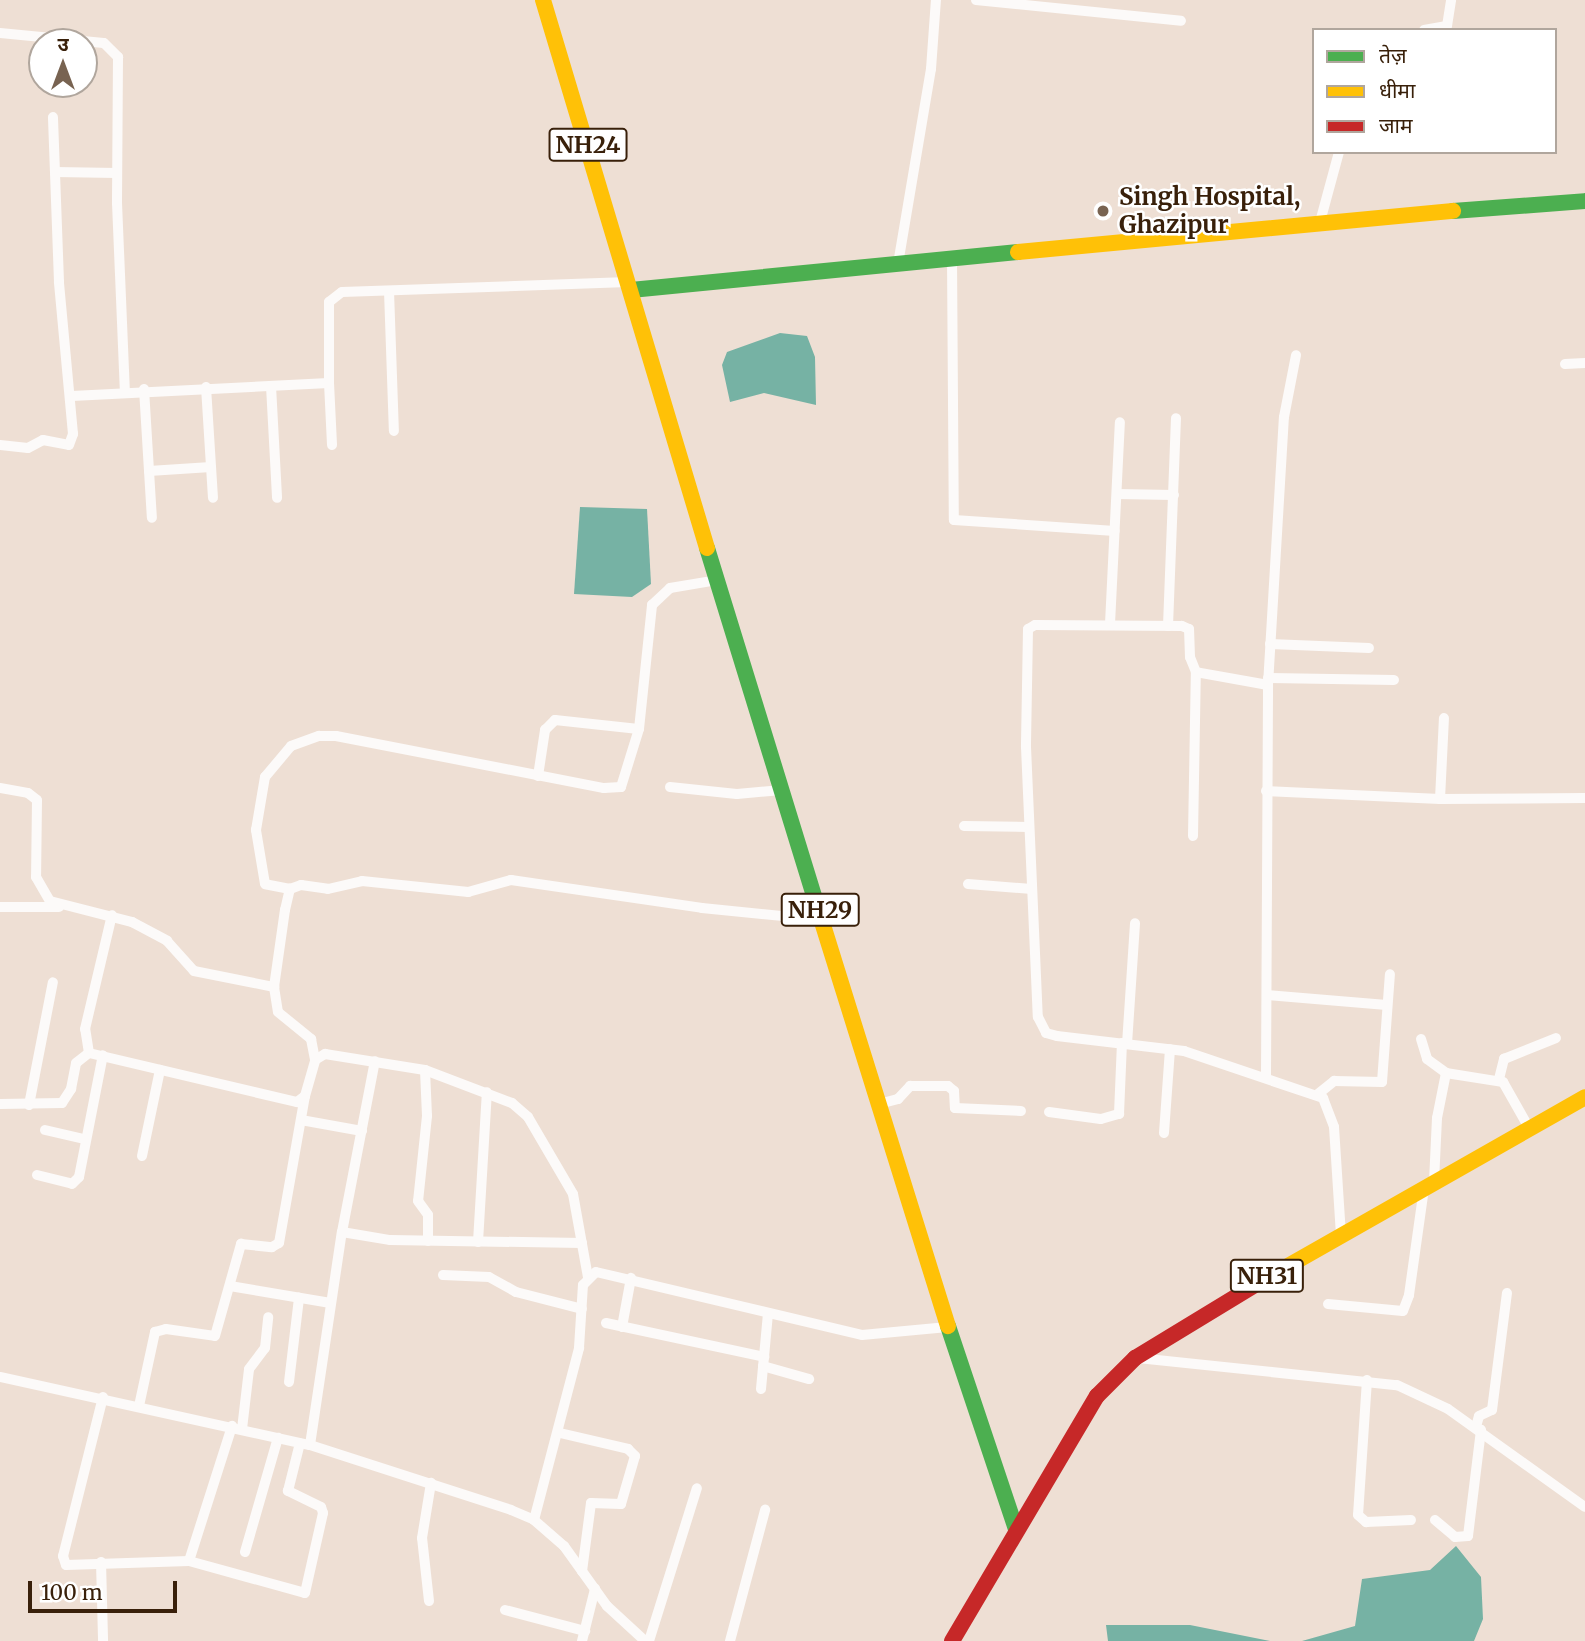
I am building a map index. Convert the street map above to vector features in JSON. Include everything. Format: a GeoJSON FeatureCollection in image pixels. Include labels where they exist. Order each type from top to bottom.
{"type":"FeatureCollection","features":[{"type":"Feature","properties":{"kind":"highway","name":"NH24"},"geometry":{"type":"LineString","coordinates":[[543,0],[630,286]]}},
{"type":"Feature","properties":{"kind":"highway"},"geometry":{"type":"LineString","coordinates":[[630,286],[952,259],[1320,222],[1585,201]]}},
{"type":"Feature","properties":{"kind":"highway","name":"NH29"},"geometry":{"type":"LineString","coordinates":[[630,286],[948,1327],[1016,1529]]}},
{"type":"Feature","properties":{"kind":"highway","name":"NH31"},"geometry":{"type":"LineString","coordinates":[[952,1641],[1097,1396],[1135,1358],[1341,1234],[1585,1097]]}},
{"type":"Feature","properties":{"kind":"street"},"geometry":{"type":"LineString","coordinates":[[898,264],[931,69],[936,0]]}},
{"type":"Feature","properties":{"kind":"street"},"geometry":{"type":"LineString","coordinates":[[976,0],[1181,21]]}},
{"type":"Feature","properties":{"kind":"street"},"geometry":{"type":"LineString","coordinates":[[1436,28],[1447,26],[1451,0]]}},
{"type":"Feature","properties":{"kind":"street"},"geometry":{"type":"LineString","coordinates":[[0,33],[104,43],[116,51],[117,173],[125,390]]}},
{"type":"Feature","properties":{"kind":"street"},"geometry":{"type":"LineString","coordinates":[[0,444],[28,448],[43,440],[69,445],[73,434],[72,396],[59,282],[53,117]]}},
{"type":"Feature","properties":{"kind":"street"},"geometry":{"type":"LineString","coordinates":[[1320,222],[1338,154]]}},
{"type":"Feature","properties":{"kind":"street"},"geometry":{"type":"LineString","coordinates":[[55,172],[117,173]]}},
{"type":"Feature","properties":{"kind":"street"},"geometry":{"type":"LineString","coordinates":[[952,259],[954,520],[1115,531]]}},
{"type":"Feature","properties":{"kind":"street"},"geometry":{"type":"LineString","coordinates":[[332,444],[329,383],[331,297],[342,292],[389,290],[630,286]]}},
{"type":"Feature","properties":{"kind":"street"},"geometry":{"type":"LineString","coordinates":[[389,290],[394,431]]}},
{"type":"Feature","properties":{"kind":"street"},"geometry":{"type":"LineString","coordinates":[[1266,1076],[1268,681],[1284,417],[1296,355]]}},
{"type":"Feature","properties":{"kind":"street"},"geometry":{"type":"LineString","coordinates":[[1565,364],[1585,363]]}},
{"type":"Feature","properties":{"kind":"street"},"geometry":{"type":"LineString","coordinates":[[72,396],[125,390],[329,383]]}},
{"type":"Feature","properties":{"kind":"street"},"geometry":{"type":"LineString","coordinates":[[271,386],[277,498]]}},
{"type":"Feature","properties":{"kind":"street"},"geometry":{"type":"LineString","coordinates":[[206,387],[213,498]]}},
{"type":"Feature","properties":{"kind":"street"},"geometry":{"type":"LineString","coordinates":[[145,389],[152,518]]}},
{"type":"Feature","properties":{"kind":"street"},"geometry":{"type":"LineString","coordinates":[[1168,626],[1176,418]]}},
{"type":"Feature","properties":{"kind":"street"},"geometry":{"type":"LineString","coordinates":[[1110,624],[1120,422]]}},
{"type":"Feature","properties":{"kind":"street"},"geometry":{"type":"LineString","coordinates":[[149,471],[211,467]]}},
{"type":"Feature","properties":{"kind":"street"},"geometry":{"type":"LineString","coordinates":[[1117,494],[1174,495]]}},
{"type":"Feature","properties":{"kind":"street"},"geometry":{"type":"LineString","coordinates":[[718,580],[670,587],[652,605],[639,729],[621,787],[538,776],[359,739],[306,738],[271,765],[261,790],[256,822],[265,884],[290,890],[301,885],[328,890],[362,881],[468,892],[511,880],[702,908],[823,920]]}},
{"type":"Feature","properties":{"kind":"street"},"geometry":{"type":"LineString","coordinates":[[1193,836],[1196,672],[1190,657],[1189,629],[1110,624],[1035,625],[1028,629],[1029,827],[1040,1027],[1057,1036],[1170,1049],[1318,1094],[1326,1102],[1334,1128],[1341,1234]]}},
{"type":"Feature","properties":{"kind":"street"},"geometry":{"type":"LineString","coordinates":[[1270,644],[1369,648]]}},
{"type":"Feature","properties":{"kind":"street"},"geometry":{"type":"LineString","coordinates":[[1196,672],[1268,681],[1394,680]]}},
{"type":"Feature","properties":{"kind":"street"},"geometry":{"type":"LineString","coordinates":[[1440,799],[1444,718]]}},
{"type":"Feature","properties":{"kind":"street"},"geometry":{"type":"LineString","coordinates":[[538,776],[545,730],[555,720],[639,729]]}},
{"type":"Feature","properties":{"kind":"street"},"geometry":{"type":"LineString","coordinates":[[670,787],[737,794],[782,790]]}},
{"type":"Feature","properties":{"kind":"street"},"geometry":{"type":"LineString","coordinates":[[0,788],[28,793],[37,800],[36,877],[44,894],[63,907]]}},
{"type":"Feature","properties":{"kind":"street"},"geometry":{"type":"LineString","coordinates":[[1266,790],[1440,799],[1585,797]]}},
{"type":"Feature","properties":{"kind":"street"},"geometry":{"type":"LineString","coordinates":[[964,826],[1029,827]]}},
{"type":"Feature","properties":{"kind":"street"},"geometry":{"type":"LineString","coordinates":[[968,884],[1032,889]]}},
{"type":"Feature","properties":{"kind":"street"},"geometry":{"type":"LineString","coordinates":[[139,1406],[155,1332],[166,1329],[215,1336],[241,1244],[272,1247],[279,1243],[305,1096],[316,1060],[312,1039],[278,1012],[274,987],[277,943],[290,890]]}},
{"type":"Feature","properties":{"kind":"street"},"geometry":{"type":"LineString","coordinates":[[0,907],[63,907],[112,915],[167,941],[194,971],[274,987]]}},
{"type":"Feature","properties":{"kind":"street"},"geometry":{"type":"LineString","coordinates":[[89,1053],[85,1028],[112,915]]}},
{"type":"Feature","properties":{"kind":"street"},"geometry":{"type":"LineString","coordinates":[[1049,1112],[1101,1119],[1119,1115],[1135,923]]}},
{"type":"Feature","properties":{"kind":"street"},"geometry":{"type":"LineString","coordinates":[[1318,1094],[1334,1082],[1382,1082],[1390,974]]}},
{"type":"Feature","properties":{"kind":"street"},"geometry":{"type":"LineString","coordinates":[[29,1105],[53,982]]}},
{"type":"Feature","properties":{"kind":"street"},"geometry":{"type":"LineString","coordinates":[[1267,995],[1387,1005]]}},
{"type":"Feature","properties":{"kind":"street"},"geometry":{"type":"LineString","coordinates":[[1529,1128],[1499,1079],[1504,1059],[1556,1038]]}},
{"type":"Feature","properties":{"kind":"street"},"geometry":{"type":"LineString","coordinates":[[1422,1039],[1427,1059],[1447,1073],[1499,1079]]}},
{"type":"Feature","properties":{"kind":"street"},"geometry":{"type":"LineString","coordinates":[[1164,1133],[1170,1049]]}},
{"type":"Feature","properties":{"kind":"street"},"geometry":{"type":"LineString","coordinates":[[0,1104],[62,1103],[71,1089],[76,1063],[89,1053],[286,1102],[297,1102],[305,1096]]}},
{"type":"Feature","properties":{"kind":"street"},"geometry":{"type":"LineString","coordinates":[[316,1060],[337,1053],[425,1070],[512,1103],[528,1117],[566,1177],[588,1277],[560,1433],[534,1520]]}},
{"type":"Feature","properties":{"kind":"street"},"geometry":{"type":"LineString","coordinates":[[37,1175],[76,1182],[103,1055]]}},
{"type":"Feature","properties":{"kind":"street"},"geometry":{"type":"LineString","coordinates":[[103,1397],[63,1561],[72,1566],[101,1562],[189,1561],[305,1593],[310,1584],[323,1513],[321,1507],[288,1491],[305,1444],[375,1061]]}},
{"type":"Feature","properties":{"kind":"street"},"geometry":{"type":"LineString","coordinates":[[142,1156],[160,1070]]}},
{"type":"Feature","properties":{"kind":"street"},"geometry":{"type":"LineString","coordinates":[[425,1070],[427,1116],[418,1201],[428,1215],[428,1241]]}},
{"type":"Feature","properties":{"kind":"street"},"geometry":{"type":"LineString","coordinates":[[1328,1304],[1403,1311],[1409,1295],[1429,1185],[1437,1118],[1447,1073]]}},
{"type":"Feature","properties":{"kind":"street"},"geometry":{"type":"LineString","coordinates":[[879,1104],[898,1099],[910,1086],[948,1086],[954,1091],[955,1108],[1021,1111]]}},
{"type":"Feature","properties":{"kind":"street"},"geometry":{"type":"LineString","coordinates":[[478,1242],[487,1092]]}},
{"type":"Feature","properties":{"kind":"street"},"geometry":{"type":"LineString","coordinates":[[301,1120],[362,1131]]}},
{"type":"Feature","properties":{"kind":"street"},"geometry":{"type":"LineString","coordinates":[[45,1130],[84,1139]]}},
{"type":"Feature","properties":{"kind":"street"},"geometry":{"type":"LineString","coordinates":[[342,1231],[428,1241],[582,1243]]}},
{"type":"Feature","properties":{"kind":"street"},"geometry":{"type":"LineString","coordinates":[[588,1277],[606,1272],[862,1335],[948,1327]]}},
{"type":"Feature","properties":{"kind":"street"},"geometry":{"type":"LineString","coordinates":[[443,1275],[489,1277],[516,1292],[582,1309]]}},
{"type":"Feature","properties":{"kind":"street"},"geometry":{"type":"LineString","coordinates":[[622,1327],[631,1278]]}},
{"type":"Feature","properties":{"kind":"street"},"geometry":{"type":"LineString","coordinates":[[230,1286],[331,1303]]}},
{"type":"Feature","properties":{"kind":"street"},"geometry":{"type":"LineString","coordinates":[[1435,1520],[1455,1537],[1468,1536],[1479,1416],[1492,1410],[1507,1293]]}},
{"type":"Feature","properties":{"kind":"street"},"geometry":{"type":"LineString","coordinates":[[289,1382],[299,1298]]}},
{"type":"Feature","properties":{"kind":"street"},"geometry":{"type":"LineString","coordinates":[[761,1390],[768,1313]]}},
{"type":"Feature","properties":{"kind":"street"},"geometry":{"type":"LineString","coordinates":[[189,1561],[237,1427],[249,1369],[265,1348],[268,1317]]}},
{"type":"Feature","properties":{"kind":"street"},"geometry":{"type":"LineString","coordinates":[[606,1323],[763,1362],[809,1379]]}},
{"type":"Feature","properties":{"kind":"street"},"geometry":{"type":"LineString","coordinates":[[1135,1358],[1367,1380],[1423,1394],[1478,1429],[1585,1507]]}},
{"type":"Feature","properties":{"kind":"street"},"geometry":{"type":"LineString","coordinates":[[0,1377],[103,1397],[305,1444],[431,1483],[534,1520],[564,1546],[628,1628],[647,1641],[697,1488]]}},
{"type":"Feature","properties":{"kind":"street"},"geometry":{"type":"LineString","coordinates":[[1367,1380],[1358,1515],[1366,1522],[1411,1520]]}},
{"type":"Feature","properties":{"kind":"street"},"geometry":{"type":"LineString","coordinates":[[560,1433],[628,1449],[635,1456],[621,1504],[591,1503],[582,1571]]}},
{"type":"Feature","properties":{"kind":"street"},"geometry":{"type":"LineString","coordinates":[[245,1552],[278,1438]]}},
{"type":"Feature","properties":{"kind":"street"},"geometry":{"type":"LineString","coordinates":[[429,1601],[422,1538],[431,1483]]}},
{"type":"Feature","properties":{"kind":"street"},"geometry":{"type":"LineString","coordinates":[[730,1641],[765,1510]]}},
{"type":"Feature","properties":{"kind":"street"},"geometry":{"type":"LineString","coordinates":[[101,1562],[103,1641]]}},
{"type":"Feature","properties":{"kind":"street"},"geometry":{"type":"LineString","coordinates":[[505,1610],[583,1636],[595,1589]]}},
{"type":"Feature","properties":{"kind":"water"},"geometry":{"type":"Polygon","coordinates":[[[780,333],[807,336],[815,357],[816,405],[764,393],[730,402],[722,365],[727,352],[780,333]]]}},
{"type":"Feature","properties":{"kind":"water"},"geometry":{"type":"Polygon","coordinates":[[[580,507],[647,509],[651,584],[632,597],[574,594],[580,507]]]}},
{"type":"Feature","properties":{"kind":"water"},"geometry":{"type":"Polygon","coordinates":[[[1456,1546],[1481,1577],[1483,1619],[1474,1641],[1302,1641],[1355,1626],[1362,1579],[1430,1570],[1456,1546]]]}},
{"type":"Feature","properties":{"kind":"water"},"geometry":{"type":"Polygon","coordinates":[[[1106,1625],[1190,1625],[1270,1641],[1108,1641],[1106,1625]]]}},
{"type":"Feature","properties":{"kind":"traffic: fast"},"geometry":{"type":"LineString","coordinates":[[1453,211],[1585,201]]}},
{"type":"Feature","properties":{"kind":"traffic: fast"},"geometry":{"type":"LineString","coordinates":[[631,290],[1018,252]]}},
{"type":"Feature","properties":{"kind":"traffic: fast"},"geometry":{"type":"LineString","coordinates":[[707,548],[818,909]]}},
{"type":"Feature","properties":{"kind":"traffic: fast"},"geometry":{"type":"LineString","coordinates":[[948,1326],[1016,1529]]}},
{"type":"Feature","properties":{"kind":"traffic: slow"},"geometry":{"type":"LineString","coordinates":[[543,0],[707,548]]}},
{"type":"Feature","properties":{"kind":"traffic: slow"},"geometry":{"type":"LineString","coordinates":[[1018,252],[1453,211]]}},
{"type":"Feature","properties":{"kind":"traffic: slow"},"geometry":{"type":"LineString","coordinates":[[818,909],[948,1326]]}},
{"type":"Feature","properties":{"kind":"traffic: slow"},"geometry":{"type":"LineString","coordinates":[[1265,1279],[1585,1097]]}},
{"type":"Feature","properties":{"kind":"traffic: jam"},"geometry":{"type":"LineString","coordinates":[[952,1641],[1097,1396],[1135,1358],[1265,1279]]}},
{"type":"Feature","properties":{"kind":"place","name":"Singh Hospital, Ghazipur"},"geometry":{"type":"Point","coordinates":[1103,211]}}]}
